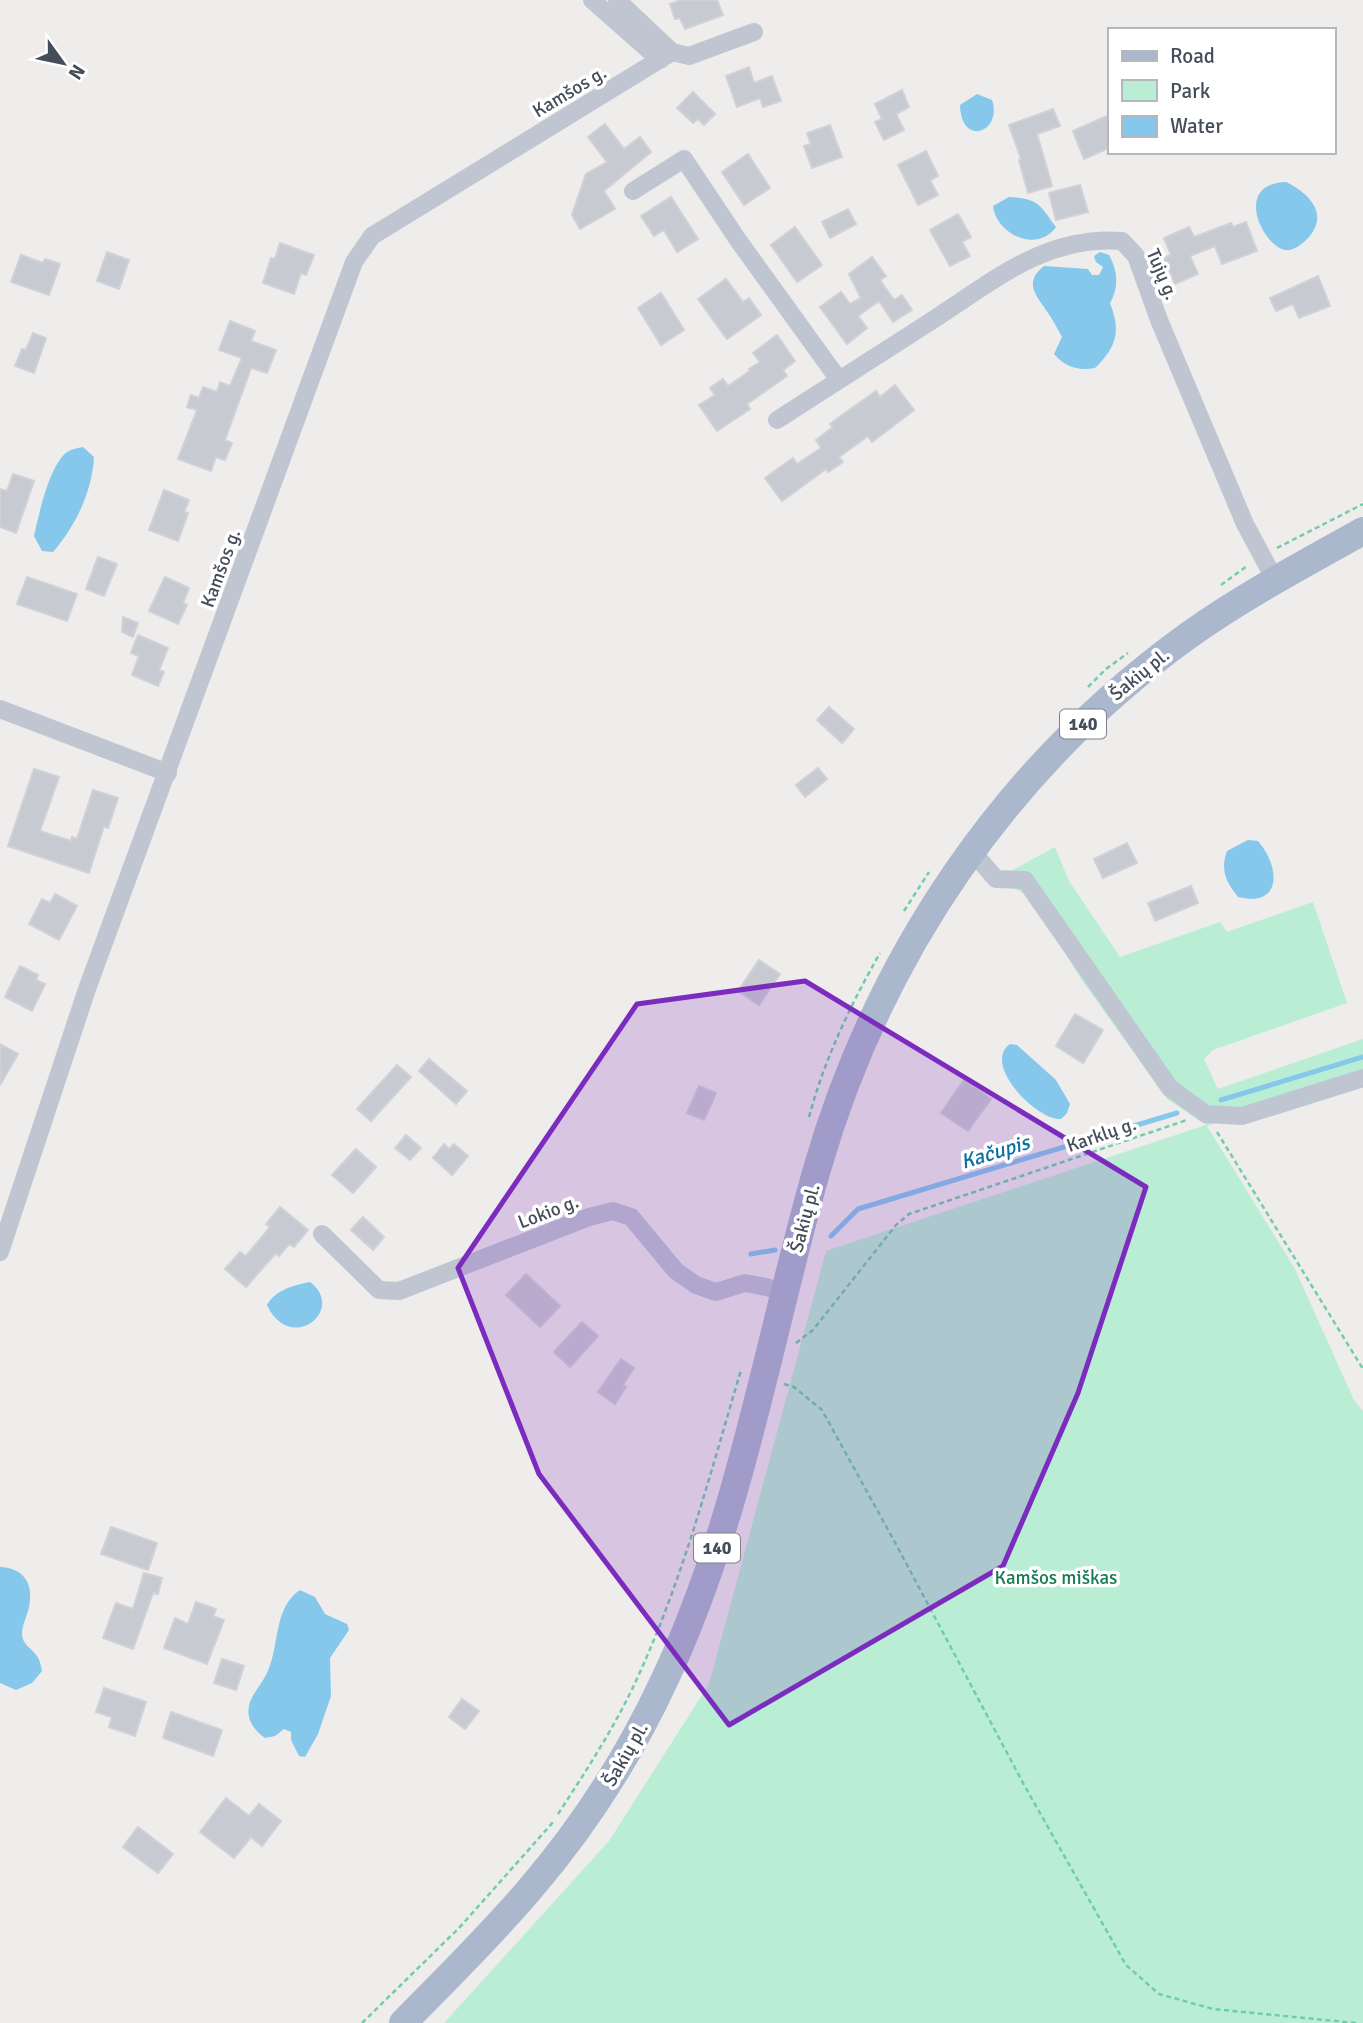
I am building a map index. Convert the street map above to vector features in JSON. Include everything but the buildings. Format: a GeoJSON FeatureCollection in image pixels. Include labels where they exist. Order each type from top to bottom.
{"type":"FeatureCollection","features":[{"type":"Feature","properties":{"kind":"main road","name":"Šakių pl."},"geometry":{"type":"LineString","coordinates":[[403,2023],[531,1889],[598,1800],[631,1745],[685,1636],[727,1516],[816,1172],[839,1096],[883,998],[913,941],[971,850],[998,814],[1051,755],[1103,704],[1191,634],[1275,580],[1363,531]]}},
{"type":"Feature","properties":{"kind":"street"},"geometry":{"type":"LineString","coordinates":[[592,0],[666,56],[689,55],[754,32]]}},
{"type":"Feature","properties":{"kind":"street"},"geometry":{"type":"LineString","coordinates":[[617,0],[666,56]]}},
{"type":"Feature","properties":{"kind":"street","name":"Kamšos g."},"geometry":{"type":"LineString","coordinates":[[0,1252],[66,1048],[354,262],[372,236],[666,56]]}},
{"type":"Feature","properties":{"kind":"street"},"geometry":{"type":"LineString","coordinates":[[633,191],[684,159],[738,240],[839,380]]}},
{"type":"Feature","properties":{"kind":"street","name":"Tujų g."},"geometry":{"type":"LineString","coordinates":[[777,420],[1010,268],[1046,252],[1098,239],[1122,241],[1136,256],[1245,524],[1275,580]]}},
{"type":"Feature","properties":{"kind":"street"},"geometry":{"type":"LineString","coordinates":[[0,709],[168,773]]}},
{"type":"Feature","properties":{"kind":"street"},"geometry":{"type":"LineString","coordinates":[[971,850],[996,879],[1025,880],[1170,1088],[1206,1114],[1242,1115],[1363,1078]]}},
{"type":"Feature","properties":{"kind":"street","name":"Lokio g."},"geometry":{"type":"LineString","coordinates":[[322,1234],[379,1290],[399,1291],[589,1217],[613,1211],[631,1217],[676,1271],[696,1285],[716,1292],[745,1283],[785,1293]]}},
{"type":"Feature","properties":{"kind":"path","name":"Karklų g."},"geometry":{"type":"LineString","coordinates":[[773,1343],[788,1346],[799,1342],[813,1330],[896,1225],[909,1214],[1206,1114]]}},
{"type":"Feature","properties":{"kind":"path"},"geometry":{"type":"LineString","coordinates":[[1206,1114],[1363,1369]]}},
{"type":"Feature","properties":{"kind":"path"},"geometry":{"type":"LineString","coordinates":[[764,1378],[794,1387],[822,1410],[1023,1783],[1126,1965],[1159,1994],[1213,2009],[1356,2023]]}},
{"type":"Feature","properties":{"kind":"highlighted area"},"geometry":{"type":"Polygon","coordinates":[[[805,981],[1146,1187],[1078,1393],[1003,1566],[729,1725],[539,1474],[458,1268],[637,1004],[805,981]]]}},
{"type":"Feature","properties":{"kind":"green space","name":"Kamšos miškas"},"geometry":{"type":"Polygon","coordinates":[[[1055,847],[1069,881],[1120,957],[1220,922],[1227,932],[1313,902],[1347,1003],[1213,1050],[1204,1059],[1218,1089],[1363,1039],[1363,1074],[1207,1126],[1295,1269],[1354,1400],[1363,1411],[1363,2023],[444,2023],[609,1841],[709,1684],[826,1251],[1206,1125],[1167,1099],[1081,979],[1031,897],[996,879],[1055,847]]]}},
{"type":"Feature","properties":{"kind":"water"},"geometry":{"type":"Polygon","coordinates":[[[977,94],[992,100],[994,111],[987,127],[973,131],[962,118],[960,105],[977,94]]]}},
{"type":"Feature","properties":{"kind":"water"},"geometry":{"type":"Polygon","coordinates":[[[1286,182],[1310,200],[1317,215],[1313,232],[1300,245],[1288,250],[1277,246],[1268,238],[1261,227],[1256,203],[1260,193],[1270,185],[1286,182]]]}},
{"type":"Feature","properties":{"kind":"water"},"geometry":{"type":"Polygon","coordinates":[[[1009,197],[1033,201],[1056,227],[1039,239],[1029,240],[1009,232],[1001,225],[993,206],[1009,197]]]}},
{"type":"Feature","properties":{"kind":"water"},"geometry":{"type":"Polygon","coordinates":[[[1100,252],[1109,255],[1116,273],[1115,291],[1110,303],[1115,322],[1115,338],[1108,353],[1095,368],[1077,368],[1067,365],[1054,354],[1062,337],[1034,291],[1034,279],[1044,266],[1088,269],[1092,275],[1099,275],[1103,267],[1096,262],[1094,256],[1100,252]]]}},
{"type":"Feature","properties":{"kind":"water"},"geometry":{"type":"Polygon","coordinates":[[[83,447],[94,457],[90,483],[81,508],[53,552],[42,551],[34,536],[50,479],[67,452],[83,447]]]}},
{"type":"Feature","properties":{"kind":"water"},"geometry":{"type":"Polygon","coordinates":[[[1248,840],[1258,841],[1273,873],[1270,891],[1253,899],[1238,897],[1227,881],[1224,870],[1227,851],[1248,840]]]}},
{"type":"Feature","properties":{"kind":"water"},"geometry":{"type":"Polygon","coordinates":[[[1010,1044],[1017,1045],[1056,1080],[1070,1104],[1061,1119],[1039,1111],[1027,1102],[1007,1077],[1002,1065],[1003,1053],[1010,1044]]]}},
{"type":"Feature","properties":{"kind":"water"},"geometry":{"type":"Polygon","coordinates":[[[310,1282],[320,1293],[322,1304],[319,1315],[311,1323],[300,1327],[289,1326],[277,1320],[267,1305],[270,1300],[286,1289],[310,1282]]]}},
{"type":"Feature","properties":{"kind":"water"},"geometry":{"type":"Polygon","coordinates":[[[0,1567],[15,1570],[28,1584],[30,1599],[22,1634],[26,1644],[38,1658],[42,1671],[32,1683],[16,1690],[0,1683],[0,1567]]]}},
{"type":"Feature","properties":{"kind":"water"},"geometry":{"type":"Polygon","coordinates":[[[300,1590],[315,1597],[325,1614],[347,1624],[349,1630],[330,1658],[331,1696],[318,1734],[305,1757],[299,1756],[291,1740],[291,1732],[284,1729],[275,1736],[265,1738],[252,1725],[248,1711],[271,1662],[285,1607],[300,1590]]]}},
{"type":"Feature","properties":{"kind":"waterway","name":"Kačupis"},"geometry":{"type":"LineString","coordinates":[[1221,1100],[1363,1057]]}},
{"type":"Feature","properties":{"kind":"waterway","name":"Kačupis"},"geometry":{"type":"LineString","coordinates":[[831,1236],[858,1209],[1177,1113]]}},
{"type":"Feature","properties":{"kind":"waterway","name":"Kačupis"},"geometry":{"type":"LineString","coordinates":[[751,1254],[775,1250]]}}]}
